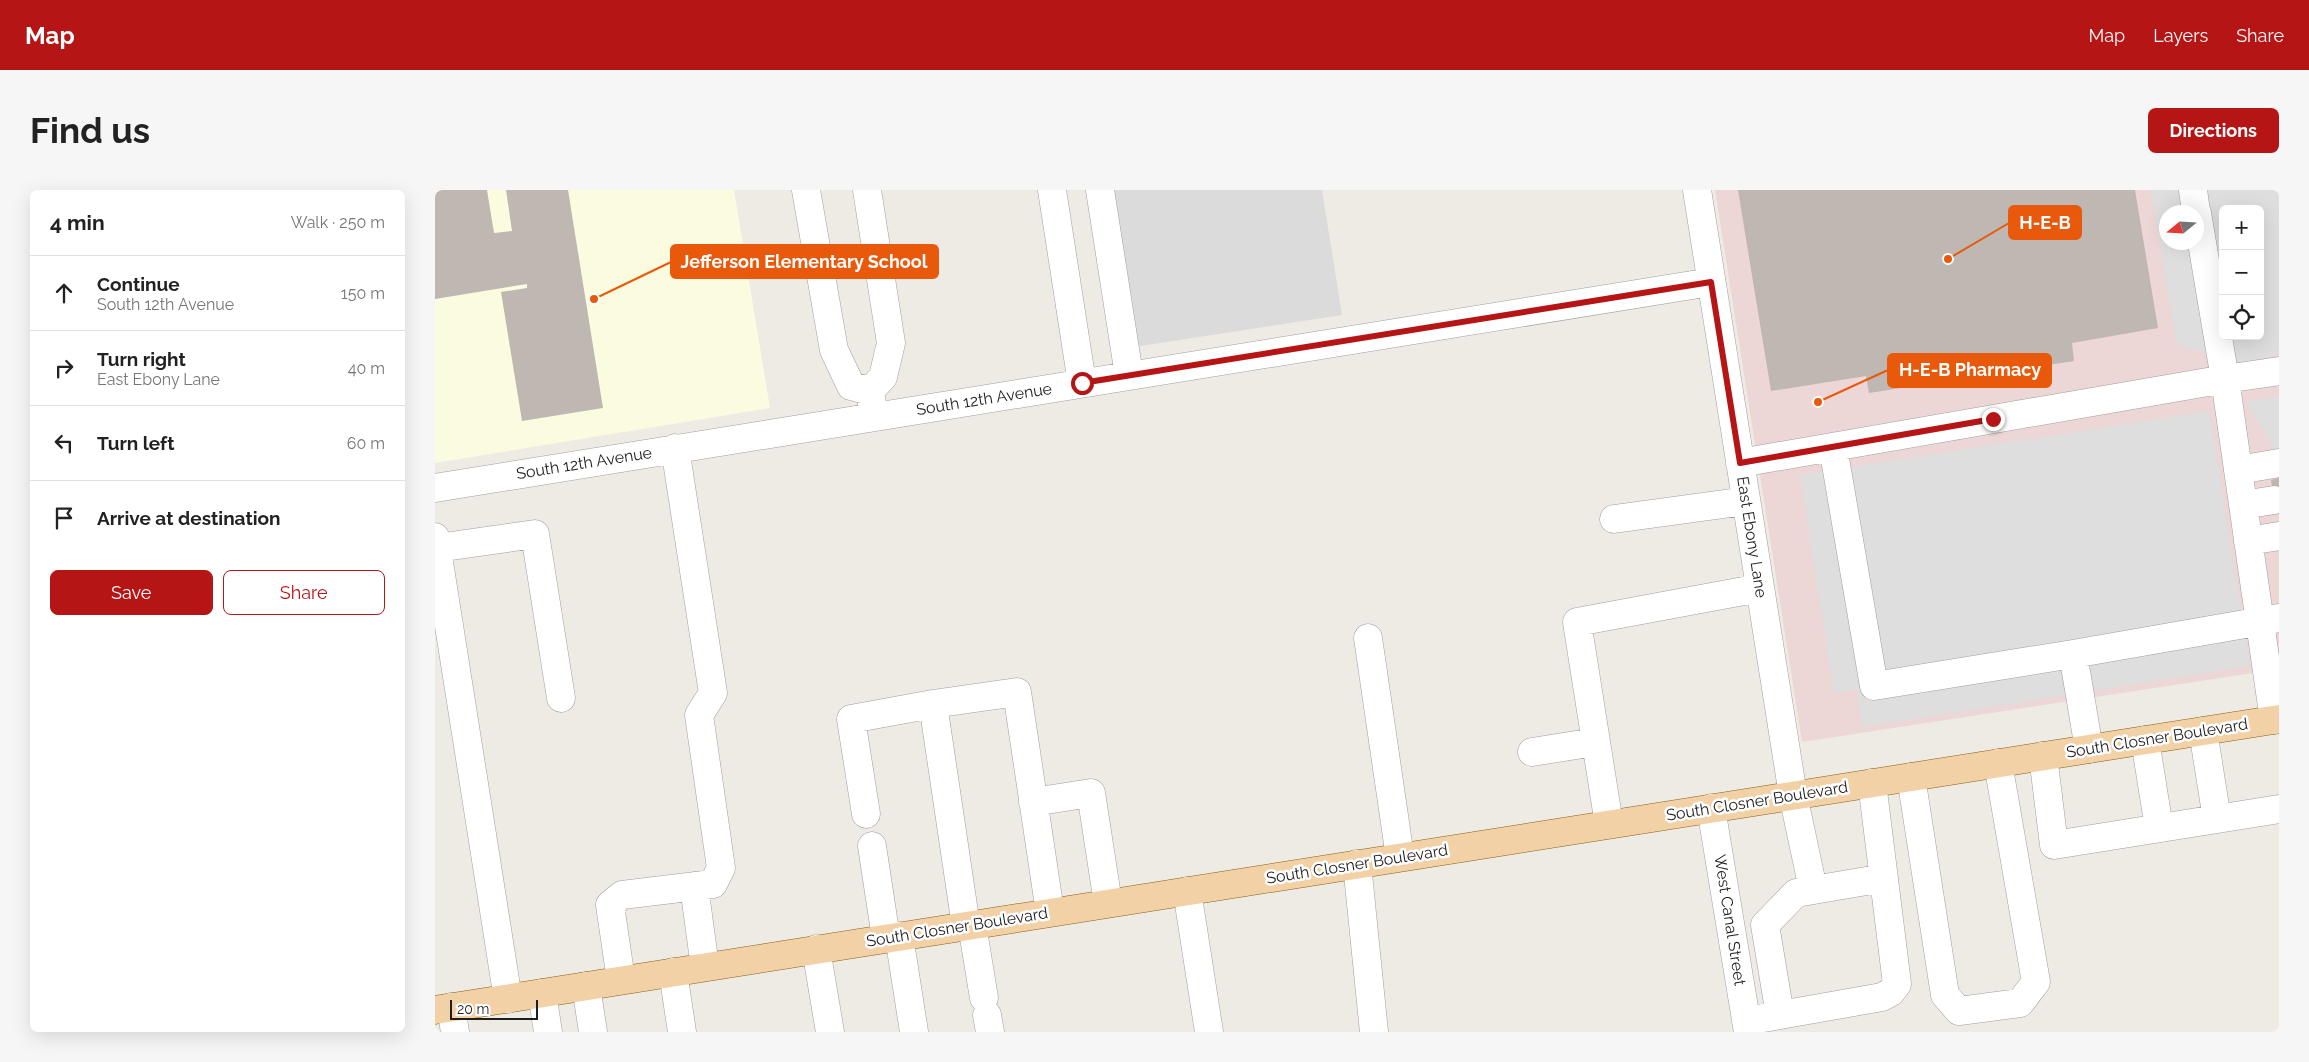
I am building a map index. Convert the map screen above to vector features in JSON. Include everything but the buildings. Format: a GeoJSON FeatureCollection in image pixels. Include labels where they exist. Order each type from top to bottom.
{"type":"FeatureCollection","features":[{"type":"Feature","properties":{"kind":"main road","name":"South Closner Boulevard"},"geometry":{"type":"LineString","coordinates":[[447,1016],[507,999],[621,980],[2277,719]]}},
{"type":"Feature","properties":{"kind":"street"},"geometry":{"type":"LineString","coordinates":[[806,190],[834,350],[851,386],[872,404],[883,377],[891,343],[867,190]]}},
{"type":"Feature","properties":{"kind":"street"},"geometry":{"type":"LineString","coordinates":[[1053,190],[1082,383]]}},
{"type":"Feature","properties":{"kind":"street"},"geometry":{"type":"LineString","coordinates":[[1100,190],[1129,374]]}},
{"type":"Feature","properties":{"kind":"street","name":"East Ebony Lane"},"geometry":{"type":"LineString","coordinates":[[1697,190],[1793,795],[1813,889]]}},
{"type":"Feature","properties":{"kind":"street"},"geometry":{"type":"LineString","coordinates":[[2193,190],[2195,205]]}},
{"type":"Feature","properties":{"kind":"street"},"geometry":{"type":"LineString","coordinates":[[2202,250],[2225,379],[2248,541],[2269,619],[2277,719]]}},
{"type":"Feature","properties":{"kind":"street","name":"South 12th Avenue"},"geometry":{"type":"LineString","coordinates":[[435,488],[675,448],[872,404],[1082,383],[1711,282]]}},
{"type":"Feature","properties":{"kind":"street"},"geometry":{"type":"LineString","coordinates":[[1740,463],[2279,370]]}},
{"type":"Feature","properties":{"kind":"street"},"geometry":{"type":"LineString","coordinates":[[1833,447],[1874,686],[2073,654],[2269,619]]}},
{"type":"Feature","properties":{"kind":"street"},"geometry":{"type":"LineString","coordinates":[[621,980],[610,905],[622,895],[713,884],[721,868],[699,715],[713,694],[675,448]]}},
{"type":"Feature","properties":{"kind":"street"},"geometry":{"type":"LineString","coordinates":[[2238,470],[2279,463]]}},
{"type":"Feature","properties":{"kind":"street"},"geometry":{"type":"LineString","coordinates":[[2243,505],[2274,500]]}},
{"type":"Feature","properties":{"kind":"street"},"geometry":{"type":"LineString","coordinates":[[1614,519],[1746,501]]}},
{"type":"Feature","properties":{"kind":"street"},"geometry":{"type":"LineString","coordinates":[[507,999],[436,542],[535,534],[561,698]]}},
{"type":"Feature","properties":{"kind":"street"},"geometry":{"type":"LineString","coordinates":[[2248,541],[2279,536]]}},
{"type":"Feature","properties":{"kind":"street"},"geometry":{"type":"LineString","coordinates":[[1609,824],[1577,622],[1760,588]]}},
{"type":"Feature","properties":{"kind":"street"},"geometry":{"type":"LineString","coordinates":[[1369,638],[1400,857]]}},
{"type":"Feature","properties":{"kind":"street"},"geometry":{"type":"LineString","coordinates":[[2073,654],[2089,749]]}},
{"type":"Feature","properties":{"kind":"street"},"geometry":{"type":"LineString","coordinates":[[866,814],[851,720],[933,704],[1017,692],[1050,912]]}},
{"type":"Feature","properties":{"kind":"street"},"geometry":{"type":"LineString","coordinates":[[933,704],[969,925],[987,1015]]}},
{"type":"Feature","properties":{"kind":"street"},"geometry":{"type":"LineString","coordinates":[[2203,730],[2217,819]]}},
{"type":"Feature","properties":{"kind":"street"},"geometry":{"type":"LineString","coordinates":[[2145,740],[2159,828]]}},
{"type":"Feature","properties":{"kind":"street"},"geometry":{"type":"LineString","coordinates":[[1532,752],[1595,742]]}},
{"type":"Feature","properties":{"kind":"street"},"geometry":{"type":"LineString","coordinates":[[2043,756],[2054,845],[2279,809]]}},
{"type":"Feature","properties":{"kind":"street"},"geometry":{"type":"LineString","coordinates":[[1911,777],[1945,995],[1959,1012],[2020,1003],[2036,982],[1998,763]]}},
{"type":"Feature","properties":{"kind":"street"},"geometry":{"type":"LineString","coordinates":[[1747,1027],[1779,1015],[1882,997],[1891,992],[1897,984],[1872,783]]}},
{"type":"Feature","properties":{"kind":"street"},"geometry":{"type":"LineString","coordinates":[[1033,802],[1091,793],[1108,903]]}},
{"type":"Feature","properties":{"kind":"street","name":"West Canal Street"},"geometry":{"type":"LineString","coordinates":[[1711,808],[1747,1027]]}},
{"type":"Feature","properties":{"kind":"street"},"geometry":{"type":"LineString","coordinates":[[872,846],[914,1032]]}},
{"type":"Feature","properties":{"kind":"street"},"geometry":{"type":"LineString","coordinates":[[1357,864],[1374,1032]]}},
{"type":"Feature","properties":{"kind":"street"},"geometry":{"type":"LineString","coordinates":[[1731,931],[1765,925],[1797,893],[1884,878]]}},
{"type":"Feature","properties":{"kind":"street"},"geometry":{"type":"LineString","coordinates":[[693,886],[705,967]]}},
{"type":"Feature","properties":{"kind":"street"},"geometry":{"type":"LineString","coordinates":[[1187,891],[1209,1032]]}},
{"type":"Feature","properties":{"kind":"street"},"geometry":{"type":"LineString","coordinates":[[1765,925],[1779,1015]]}},
{"type":"Feature","properties":{"kind":"street"},"geometry":{"type":"LineString","coordinates":[[816,949],[830,1032]]}},
{"type":"Feature","properties":{"kind":"street"},"geometry":{"type":"LineString","coordinates":[[673,972],[682,1032]]}},
{"type":"Feature","properties":{"kind":"street"},"geometry":{"type":"LineString","coordinates":[[586,986],[593,1032]]}},
{"type":"Feature","properties":{"kind":"street"},"geometry":{"type":"LineString","coordinates":[[541,993],[548,1032]]}},
{"type":"Feature","properties":{"kind":"shaded area"},"geometry":{"type":"Polygon","coordinates":[[[435,190],[734,190],[770,408],[435,463],[435,190]]]}},
{"type":"Feature","properties":{"kind":"shaded area"},"geometry":{"type":"Polygon","coordinates":[[[1092,190],[1322,190],[1342,315],[1127,348],[1092,190]]]}},
{"type":"Feature","properties":{"kind":"shaded area"},"geometry":{"type":"Polygon","coordinates":[[[1715,190],[2279,190],[2279,669],[1802,742],[1715,190]]]}},
{"type":"Feature","properties":{"kind":"shaded area"},"geometry":{"type":"Polygon","coordinates":[[[2151,190],[2279,190],[2279,355],[2240,362],[2177,345],[2161,250],[2204,250],[2204,205],[2159,205],[2159,238],[2151,190]]]}},
{"type":"Feature","properties":{"kind":"shaded area"},"geometry":{"type":"Polygon","coordinates":[[[2279,396],[2279,450],[2276,451],[2246,402],[2279,396]]]}},
{"type":"Feature","properties":{"kind":"shaded area"},"geometry":{"type":"Polygon","coordinates":[[[2209,411],[2250,666],[1863,727],[1857,690],[1834,693],[1800,475],[2209,411]]]}},
{"type":"Feature","properties":{"kind":"place","name":"H-E-B"},"geometry":{"type":"Point","coordinates":[1948,259]}},
{"type":"Feature","properties":{"kind":"place","name":"Jefferson Elementary School"},"geometry":{"type":"Point","coordinates":[594,299]}},
{"type":"Feature","properties":{"kind":"place","name":"H-E-B Pharmacy"},"geometry":{"type":"Point","coordinates":[1818,402]}},
{"type":"Feature","properties":{"kind":"route"},"geometry":{"type":"LineString","coordinates":[[1082,383],[1711,282],[1740,463],[1993,419]]}}]}
